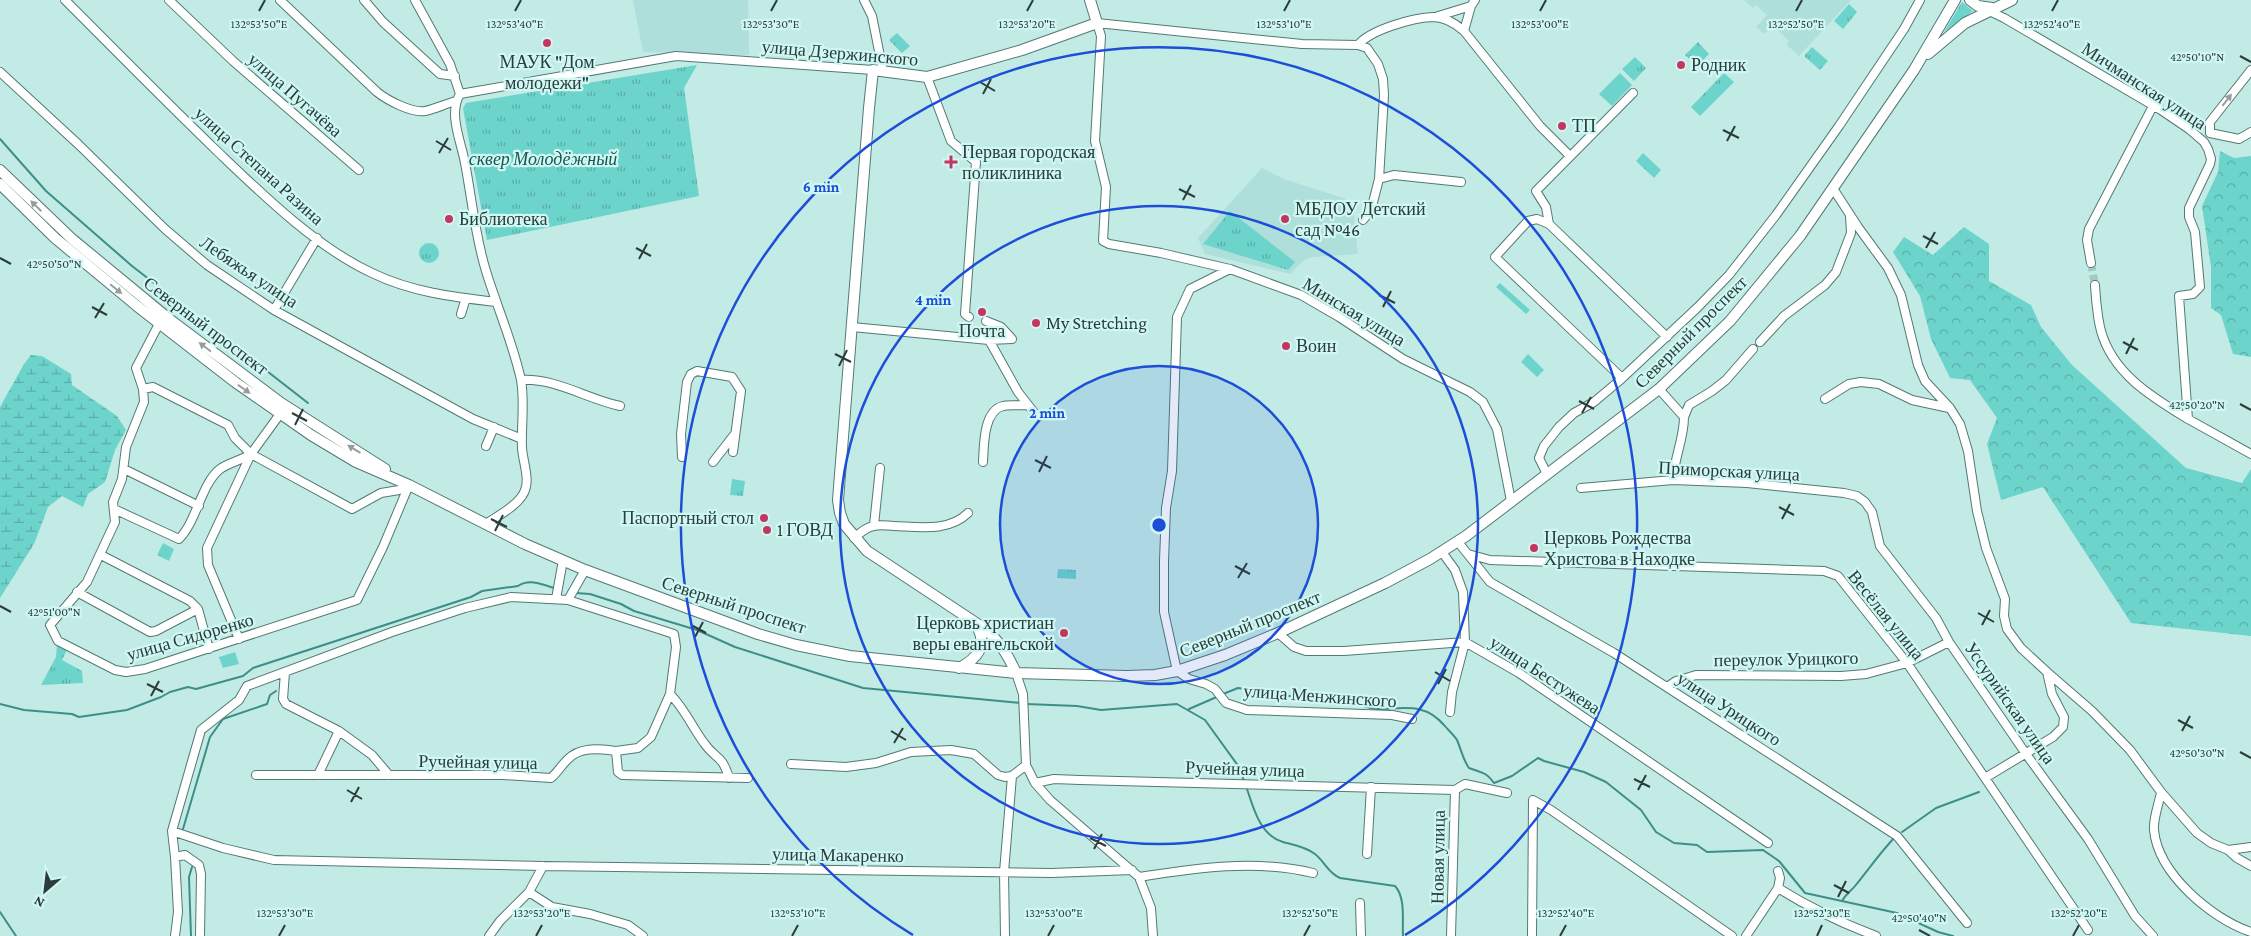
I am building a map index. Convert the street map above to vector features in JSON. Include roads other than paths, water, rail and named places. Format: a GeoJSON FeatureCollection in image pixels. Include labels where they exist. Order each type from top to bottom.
{"type":"FeatureCollection","features":[{"type":"Feature","properties":{"kind":"main road"},"geometry":{"type":"LineString","coordinates":[[1090,0],[1097,23]]}},
{"type":"Feature","properties":{"kind":"main road"},"geometry":{"type":"LineString","coordinates":[[1914,70],[1955,0]]}},
{"type":"Feature","properties":{"kind":"main road"},"geometry":{"type":"LineString","coordinates":[[1914,70],[1948,35],[1965,23],[1979,5],[2003,3],[2012,0]]}},
{"type":"Feature","properties":{"kind":"main road","name":"улица Дзержинского"},"geometry":{"type":"LineString","coordinates":[[878,71],[927,77],[1022,50],[1097,23]]}},
{"type":"Feature","properties":{"kind":"main road","name":"Северный проспект"},"geometry":{"type":"LineString","coordinates":[[0,184],[68,243],[280,414],[356,462],[409,485],[486,524],[585,570],[744,629],[796,645],[850,656],[1016,673],[1127,676],[1177,670],[1225,655],[1278,633],[1385,583],[1458,542],[1659,390],[1736,314],[1800,236],[1834,190],[1914,70]]}},
{"type":"Feature","properties":{"kind":"main road"},"geometry":{"type":"LineString","coordinates":[[878,71],[852,327],[838,500],[840,513],[844,524],[867,551],[974,622],[997,640],[1007,653],[1016,673]]}},
{"type":"Feature","properties":{"kind":"main road","name":"Северный проспект"},"geometry":{"type":"LineString","coordinates":[[0,170],[68,243]]}},
{"type":"Feature","properties":{"kind":"main road","name":"Северный проспект"},"geometry":{"type":"LineString","coordinates":[[161,319],[281,403],[409,485]]}},
{"type":"Feature","properties":{"kind":"main road"},"geometry":{"type":"LineString","coordinates":[[958,668],[972,661],[980,650],[981,632],[974,622]]}},
{"type":"Feature","properties":{"kind":"street","name":"улица Степана Разина"},"geometry":{"type":"LineString","coordinates":[[65,0],[240,174],[278,208],[317,238],[371,273],[403,286],[441,295],[496,302]]}},
{"type":"Feature","properties":{"kind":"street","name":"улица Пугачёва"},"geometry":{"type":"LineString","coordinates":[[168,0],[233,61],[359,170]]}},
{"type":"Feature","properties":{"kind":"street"},"geometry":{"type":"LineString","coordinates":[[280,0],[376,92],[388,100],[397,105],[424,111],[456,102]]}},
{"type":"Feature","properties":{"kind":"street"},"geometry":{"type":"LineString","coordinates":[[364,0],[383,22],[440,74],[455,76]]}},
{"type":"Feature","properties":{"kind":"street"},"geometry":{"type":"LineString","coordinates":[[416,0],[455,76],[460,94],[454,110],[473,205],[477,237],[521,380],[522,438],[527,476],[526,488],[522,496],[514,504],[486,524]]}},
{"type":"Feature","properties":{"kind":"street"},"geometry":{"type":"LineString","coordinates":[[864,0],[872,16],[878,71]]}},
{"type":"Feature","properties":{"kind":"street"},"geometry":{"type":"LineString","coordinates":[[1547,474],[1539,458],[1540,452],[1549,439],[1574,413],[1594,402],[1667,337],[1729,275],[1776,215],[1904,29],[1920,0]]}},
{"type":"Feature","properties":{"kind":"street"},"geometry":{"type":"LineString","coordinates":[[1364,220],[1374,204],[1379,179],[1384,96],[1383,79],[1378,64],[1367,48],[1360,45],[1363,38],[1385,29],[1432,17],[1473,3]]}},
{"type":"Feature","properties":{"kind":"street"},"geometry":{"type":"LineString","coordinates":[[1464,31],[1473,3]]}},
{"type":"Feature","properties":{"kind":"street","name":"Мичманская улица"},"geometry":{"type":"LineString","coordinates":[[1979,5],[2153,106],[2204,142],[2211,159],[2189,208],[2188,217],[2195,232],[2200,287],[2193,294],[2179,296],[2188,419]]}},
{"type":"Feature","properties":{"kind":"street"},"geometry":{"type":"LineString","coordinates":[[1432,17],[1456,24],[1464,31],[1540,126],[1570,156]]}},
{"type":"Feature","properties":{"kind":"street","name":"улица Дзержинского"},"geometry":{"type":"LineString","coordinates":[[1097,23],[1302,44],[1360,45]]}},
{"type":"Feature","properties":{"kind":"street","name":"Минская улица"},"geometry":{"type":"LineString","coordinates":[[1097,23],[1101,36],[1095,141],[1106,187],[1103,241],[1109,244],[1161,253],[1230,270],[1301,295],[1339,316],[1384,348],[1478,396],[1497,430],[1511,501]]}},
{"type":"Feature","properties":{"kind":"street","name":"улица Дзержинского"},"geometry":{"type":"LineString","coordinates":[[460,94],[676,56],[878,71]]}},
{"type":"Feature","properties":{"kind":"street"},"geometry":{"type":"LineString","coordinates":[[2251,70],[2210,122],[2210,133],[2240,139],[2251,132]]}},
{"type":"Feature","properties":{"kind":"street","name":"Лебяжья улица"},"geometry":{"type":"LineString","coordinates":[[0,72],[78,144],[165,229],[207,265],[274,310],[473,419],[522,438]]}},
{"type":"Feature","properties":{"kind":"street"},"geometry":{"type":"LineString","coordinates":[[927,77],[950,141],[976,162],[965,314],[969,317]]}},
{"type":"Feature","properties":{"kind":"street"},"geometry":{"type":"LineString","coordinates":[[1549,224],[1546,208],[1536,191],[1633,92]]}},
{"type":"Feature","properties":{"kind":"street"},"geometry":{"type":"LineString","coordinates":[[2091,263],[2087,240],[2089,229],[2153,106]]}},
{"type":"Feature","properties":{"kind":"street"},"geometry":{"type":"LineString","coordinates":[[1379,179],[1394,175],[1461,182]]}},
{"type":"Feature","properties":{"kind":"street"},"geometry":{"type":"LineString","coordinates":[[1834,190],[1888,268],[1901,295],[1918,365],[1924,381],[1950,408],[1964,433],[1976,511],[1986,548],[2005,599],[2004,616],[2007,628],[2021,648],[2092,711],[2130,750],[2161,792],[2197,833],[2211,843],[2228,850],[2251,866]]}},
{"type":"Feature","properties":{"kind":"street"},"geometry":{"type":"LineString","coordinates":[[1760,342],[1784,316],[1825,284],[1836,272],[1851,233],[1850,215]]}},
{"type":"Feature","properties":{"kind":"street"},"geometry":{"type":"LineString","coordinates":[[1622,378],[1495,257],[1528,221],[1537,219],[1549,224],[1667,337]]}},
{"type":"Feature","properties":{"kind":"street"},"geometry":{"type":"LineString","coordinates":[[274,310],[317,238]]}},
{"type":"Feature","properties":{"kind":"street"},"geometry":{"type":"LineString","coordinates":[[1177,670],[1164,612],[1164,561],[1166,508],[1172,471],[1177,317],[1190,289],[1230,270]]}},
{"type":"Feature","properties":{"kind":"street"},"geometry":{"type":"LineString","coordinates":[[2094,285],[2100,330],[2112,358],[2131,380],[2153,398],[2251,454]]}},
{"type":"Feature","properties":{"kind":"street"},"geometry":{"type":"LineString","coordinates":[[461,314],[466,298]]}},
{"type":"Feature","properties":{"kind":"street","name":"улица Сидоренко"},"geometry":{"type":"LineString","coordinates":[[161,319],[136,368],[143,389],[144,402],[126,447],[124,469],[113,502],[115,522],[87,582],[50,625],[53,635],[58,641],[115,670],[126,672],[145,669],[357,600],[384,547],[409,485]]}},
{"type":"Feature","properties":{"kind":"street"},"geometry":{"type":"LineString","coordinates":[[852,327],[989,340],[1012,339],[1001,327],[986,321]]}},
{"type":"Feature","properties":{"kind":"street"},"geometry":{"type":"LineString","coordinates":[[989,340],[1018,392],[1036,414]]}},
{"type":"Feature","properties":{"kind":"street"},"geometry":{"type":"LineString","coordinates":[[1673,480],[1674,462],[1683,433],[1684,417],[1689,405],[1726,380],[1753,349]]}},
{"type":"Feature","properties":{"kind":"street"},"geometry":{"type":"LineString","coordinates":[[682,457],[681,434],[687,382],[691,374],[697,371],[732,377],[741,390],[733,452]]}},
{"type":"Feature","properties":{"kind":"street"},"geometry":{"type":"LineString","coordinates":[[521,380],[535,379],[551,383],[603,402],[620,406]]}},
{"type":"Feature","properties":{"kind":"street"},"geometry":{"type":"LineString","coordinates":[[1825,399],[1849,384],[1861,382],[1879,384],[1912,400],[1950,408]]}},
{"type":"Feature","properties":{"kind":"street"},"geometry":{"type":"LineString","coordinates":[[143,389],[153,387],[228,425],[235,438],[252,454],[352,509],[381,493],[399,490],[409,485]]}},
{"type":"Feature","properties":{"kind":"street"},"geometry":{"type":"LineString","coordinates":[[1659,390],[1684,417]]}},
{"type":"Feature","properties":{"kind":"street"},"geometry":{"type":"LineString","coordinates":[[983,462],[985,429],[995,410],[1002,406],[1027,405]]}},
{"type":"Feature","properties":{"kind":"street"},"geometry":{"type":"LineString","coordinates":[[239,639],[211,573],[207,548],[252,454],[280,414]]}},
{"type":"Feature","properties":{"kind":"street"},"geometry":{"type":"LineString","coordinates":[[486,446],[494,427]]}},
{"type":"Feature","properties":{"kind":"street"},"geometry":{"type":"LineString","coordinates":[[713,462],[735,433]]}},
{"type":"Feature","properties":{"kind":"street"},"geometry":{"type":"LineString","coordinates":[[114,509],[176,540],[182,538],[212,479],[221,468],[239,462],[252,454]]}},
{"type":"Feature","properties":{"kind":"street"},"geometry":{"type":"LineString","coordinates":[[874,526],[880,468]]}},
{"type":"Feature","properties":{"kind":"street"},"geometry":{"type":"LineString","coordinates":[[124,469],[199,506]]}},
{"type":"Feature","properties":{"kind":"street","name":"Приморская улица"},"geometry":{"type":"LineString","coordinates":[[1582,488],[1673,480],[1747,484],[1844,493]]}},
{"type":"Feature","properties":{"kind":"street","name":"Уссурийская улица"},"geometry":{"type":"LineString","coordinates":[[1844,493],[1857,496],[1865,502],[1872,512],[1880,546],[1936,618],[1949,642],[2026,754],[2088,839],[2135,916],[2153,936]]}},
{"type":"Feature","properties":{"kind":"street"},"geometry":{"type":"LineString","coordinates":[[854,538],[874,526],[939,526],[953,524],[962,520],[968,513]]}},
{"type":"Feature","properties":{"kind":"street","name":"улица Урицкого"},"geometry":{"type":"LineString","coordinates":[[1458,542],[1490,582],[1667,687],[1897,836],[1968,923]]}},
{"type":"Feature","properties":{"kind":"street"},"geometry":{"type":"LineString","coordinates":[[1442,552],[1460,581],[1463,592],[1465,642],[1452,692],[1450,712]]}},
{"type":"Feature","properties":{"kind":"street","name":"Весёлая улица"},"geometry":{"type":"LineString","coordinates":[[1468,554],[1490,560],[1824,571],[1838,576],[1907,663],[2088,930]]}},
{"type":"Feature","properties":{"kind":"street"},"geometry":{"type":"LineString","coordinates":[[101,555],[190,601],[198,609],[209,649]]}},
{"type":"Feature","properties":{"kind":"street"},"geometry":{"type":"LineString","coordinates":[[558,592],[563,560]]}},
{"type":"Feature","properties":{"kind":"street"},"geometry":{"type":"LineString","coordinates":[[175,936],[178,912],[172,831],[201,730],[238,700],[247,686],[392,632],[465,608],[511,597],[558,592],[569,596],[585,570]]}},
{"type":"Feature","properties":{"kind":"street"},"geometry":{"type":"LineString","coordinates":[[77,592],[150,632],[198,609]]}},
{"type":"Feature","properties":{"kind":"street","name":"Ручейная улица"},"geometry":{"type":"LineString","coordinates":[[256,775],[503,775],[551,778],[568,758],[580,751],[597,749],[616,752],[638,748],[651,737],[670,694],[676,647],[674,634],[569,596]]}},
{"type":"Feature","properties":{"kind":"street","name":"улица Бестужева"},"geometry":{"type":"LineString","coordinates":[[1278,633],[1294,647],[1306,651],[1344,651],[1465,642],[1519,674],[1768,843]]}},
{"type":"Feature","properties":{"kind":"street","name":"переулок Урицкого"},"geometry":{"type":"LineString","coordinates":[[1667,687],[1676,681],[1696,675],[1841,676],[1887,670],[1907,663],[1949,642]]}},
{"type":"Feature","properties":{"kind":"street","name":"улица Менжинского"},"geometry":{"type":"LineString","coordinates":[[1177,670],[1189,679],[1206,684],[1226,703],[1247,710],[1392,715],[1412,719]]}},
{"type":"Feature","properties":{"kind":"street"},"geometry":{"type":"LineString","coordinates":[[285,672],[283,699],[286,704],[339,731],[372,755],[389,775]]}},
{"type":"Feature","properties":{"kind":"street"},"geometry":{"type":"LineString","coordinates":[[1985,778],[2053,737],[2064,723],[2064,717],[2050,688],[2047,672]]}},
{"type":"Feature","properties":{"kind":"street"},"geometry":{"type":"LineString","coordinates":[[1016,673],[1023,694],[1026,765],[1035,783],[1050,800],[1139,877],[1151,908],[1153,936]]}},
{"type":"Feature","properties":{"kind":"street"},"geometry":{"type":"LineString","coordinates":[[670,694],[692,722],[704,744],[725,764],[729,778]]}},
{"type":"Feature","properties":{"kind":"street"},"geometry":{"type":"LineString","coordinates":[[318,775],[339,731]]}},
{"type":"Feature","properties":{"kind":"street"},"geometry":{"type":"LineString","coordinates":[[791,764],[846,767],[876,763],[911,752],[951,750],[974,754],[998,775],[1012,776],[1026,765]]}},
{"type":"Feature","properties":{"kind":"street"},"geometry":{"type":"LineString","coordinates":[[616,752],[618,772],[622,775],[748,778]]}},
{"type":"Feature","properties":{"kind":"street"},"geometry":{"type":"LineString","coordinates":[[1005,936],[1004,872],[1012,776]]}},
{"type":"Feature","properties":{"kind":"street","name":"Ручейная улица"},"geometry":{"type":"LineString","coordinates":[[1035,783],[1062,779],[1454,790]]}},
{"type":"Feature","properties":{"kind":"street","name":"Новая улица"},"geometry":{"type":"LineString","coordinates":[[1451,936],[1454,790],[1465,784],[1508,793]]}},
{"type":"Feature","properties":{"kind":"street"},"geometry":{"type":"LineString","coordinates":[[1367,854],[1372,787]]}},
{"type":"Feature","properties":{"kind":"street"},"geometry":{"type":"LineString","coordinates":[[2161,792],[2154,831],[2163,859],[2174,878],[2226,921],[2251,932]]}},
{"type":"Feature","properties":{"kind":"street"},"geometry":{"type":"LineString","coordinates":[[1532,936],[1533,800],[1551,810],[1732,936]]}},
{"type":"Feature","properties":{"kind":"street","name":"улица Макаренко"},"geometry":{"type":"LineString","coordinates":[[172,831],[223,848],[274,860],[543,866],[1052,873],[1132,870]]}},
{"type":"Feature","properties":{"kind":"street"},"geometry":{"type":"LineString","coordinates":[[2228,850],[2251,847]]}},
{"type":"Feature","properties":{"kind":"street"},"geometry":{"type":"LineString","coordinates":[[175,857],[185,855],[199,866],[201,874],[200,936]]}},
{"type":"Feature","properties":{"kind":"street"},"geometry":{"type":"LineString","coordinates":[[489,936],[500,921],[529,892],[543,866]]}},
{"type":"Feature","properties":{"kind":"street"},"geometry":{"type":"LineString","coordinates":[[1139,877],[1238,866],[1295,869],[1313,874]]}},
{"type":"Feature","properties":{"kind":"street"},"geometry":{"type":"LineString","coordinates":[[1746,936],[1778,888],[1780,878],[1778,872]]}},
{"type":"Feature","properties":{"kind":"street"},"geometry":{"type":"LineString","coordinates":[[1778,888],[1810,908],[1843,924],[1876,936]]}},
{"type":"Feature","properties":{"kind":"street"},"geometry":{"type":"LineString","coordinates":[[529,892],[552,907],[590,914],[628,925],[643,936]]}},
{"type":"Feature","properties":{"kind":"street"},"geometry":{"type":"LineString","coordinates":[[1360,903],[1360,936]]}},
{"type":"Feature","properties":{"kind":"waterway"},"geometry":{"type":"LineString","coordinates":[[0,139],[46,191],[132,266],[308,403]]}},
{"type":"Feature","properties":{"kind":"waterway"},"geometry":{"type":"LineString","coordinates":[[0,704],[24,710],[72,714],[79,717],[127,710],[170,692],[188,687],[196,689],[243,676],[253,668],[471,597],[482,591],[532,582],[557,589]]}},
{"type":"Feature","properties":{"kind":"waterway"},"geometry":{"type":"LineString","coordinates":[[576,593],[590,594],[621,604],[634,611],[697,630],[735,647],[863,688],[1021,703]]}},
{"type":"Feature","properties":{"kind":"waterway"},"geometry":{"type":"LineString","coordinates":[[1223,694],[1238,688],[1314,700],[1321,703],[1343,701],[1377,709],[1414,708],[1421,710],[1437,718],[1454,736],[1469,768],[1486,774],[1494,783],[1512,776],[1538,758],[1584,772],[1606,782],[1641,810],[1656,832],[1674,843],[1697,845],[1707,852],[1763,850],[1779,861],[1805,893],[1897,913],[1938,932],[1953,936]]}},
{"type":"Feature","properties":{"kind":"waterway"},"geometry":{"type":"LineString","coordinates":[[183,829],[210,737],[223,719],[267,704],[270,695],[276,691]]}},
{"type":"Feature","properties":{"kind":"waterway"},"geometry":{"type":"LineString","coordinates":[[1189,709],[1219,696]]}},
{"type":"Feature","properties":{"kind":"waterway"},"geometry":{"type":"LineString","coordinates":[[1026,704],[1077,706],[1101,710],[1177,704],[1205,720],[1239,767],[1244,781]]}},
{"type":"Feature","properties":{"kind":"waterway"},"geometry":{"type":"LineString","coordinates":[[1246,786],[1258,819],[1268,833],[1275,838],[1311,852],[1332,873],[1340,878],[1395,886],[1402,903],[1403,936]]}},
{"type":"Feature","properties":{"kind":"waterway"},"geometry":{"type":"LineString","coordinates":[[1902,832],[1936,808],[1979,792]]}},
{"type":"Feature","properties":{"kind":"waterway"},"geometry":{"type":"LineString","coordinates":[[1842,901],[1894,838]]}},
{"type":"Feature","properties":{"kind":"waterway"},"geometry":{"type":"LineString","coordinates":[[191,936],[189,877],[192,867]]}},
{"type":"Feature","properties":{"kind":"waterway"},"geometry":{"type":"LineString","coordinates":[[0,912],[16,936]]}},
{"type":"Feature","properties":{"kind":"tunnel"},"geometry":{"type":"LineString","coordinates":[[2091,263],[2095,285]]}},
{"type":"Feature","properties":{"kind":"place","name":"МАУК \"Дом молодежи\""},"geometry":{"type":"Point","coordinates":[547,43]}},
{"type":"Feature","properties":{"kind":"place","name":"Родник"},"geometry":{"type":"Point","coordinates":[1681,65]}},
{"type":"Feature","properties":{"kind":"place","name":"ТП"},"geometry":{"type":"Point","coordinates":[1562,126]}},
{"type":"Feature","properties":{"kind":"place","name":"Первая городская поликлиника"},"geometry":{"type":"Point","coordinates":[951,162]}},
{"type":"Feature","properties":{"kind":"place","name":"Библиотека"},"geometry":{"type":"Point","coordinates":[449,219]}},
{"type":"Feature","properties":{"kind":"place","name":"МБДОУ Детский сад №46"},"geometry":{"type":"Point","coordinates":[1285,219]}},
{"type":"Feature","properties":{"kind":"place","name":"Почта"},"geometry":{"type":"Point","coordinates":[982,312]}},
{"type":"Feature","properties":{"kind":"place","name":"My Stretching"},"geometry":{"type":"Point","coordinates":[1036,323]}},
{"type":"Feature","properties":{"kind":"place","name":"Воин"},"geometry":{"type":"Point","coordinates":[1286,346]}},
{"type":"Feature","properties":{"kind":"place","name":"Паспортный стол"},"geometry":{"type":"Point","coordinates":[764,518]}},
{"type":"Feature","properties":{"kind":"place","name":"1 ГОВД"},"geometry":{"type":"Point","coordinates":[767,530]}},
{"type":"Feature","properties":{"kind":"place","name":"Церковь Рождества Христова в Находке"},"geometry":{"type":"Point","coordinates":[1534,548]}},
{"type":"Feature","properties":{"kind":"place","name":"Церковь христиан веры евангельской"},"geometry":{"type":"Point","coordinates":[1064,633]}},
{"type":"Feature","properties":{"kind":"park label","name":"сквер Молодёжный"},"geometry":{"type":"Point","coordinates":[543,159]}}]}
